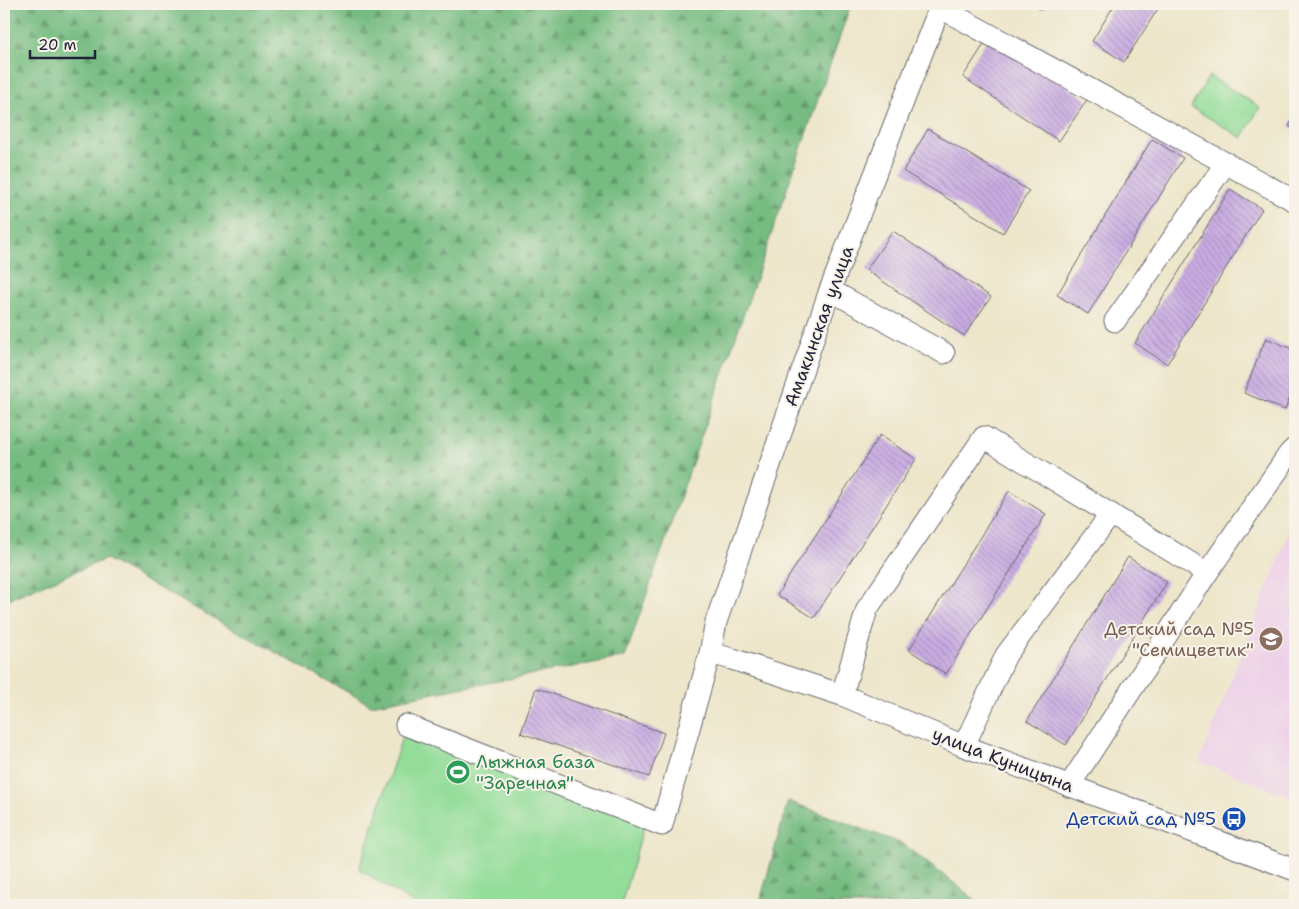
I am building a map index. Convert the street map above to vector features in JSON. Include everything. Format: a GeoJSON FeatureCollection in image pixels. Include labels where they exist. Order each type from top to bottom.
{"type":"FeatureCollection","features":[{"type":"Feature","properties":{"kind":"street"},"geometry":{"type":"LineString","coordinates":[[940,5],[1295,201]]}},
{"type":"Feature","properties":{"kind":"street","name":"Амакинская улица"},"geometry":{"type":"LineString","coordinates":[[406,725],[662,825],[710,653],[716,622],[830,290],[940,5]]}},
{"type":"Feature","properties":{"kind":"street"},"geometry":{"type":"LineString","coordinates":[[1115,321],[1226,164]]}},
{"type":"Feature","properties":{"kind":"street"},"geometry":{"type":"LineString","coordinates":[[830,290],[944,354]]}},
{"type":"Feature","properties":{"kind":"street"},"geometry":{"type":"LineString","coordinates":[[842,695],[867,609],[984,437],[1207,573]]}},
{"type":"Feature","properties":{"kind":"street"},"geometry":{"type":"LineString","coordinates":[[1069,786],[1207,573],[1295,448]]}},
{"type":"Feature","properties":{"kind":"street"},"geometry":{"type":"LineString","coordinates":[[964,746],[1006,655],[1111,514]]}},
{"type":"Feature","properties":{"kind":"street","name":"улица Куницына"},"geometry":{"type":"LineString","coordinates":[[710,653],[842,695],[964,746],[1295,870]]}},
{"type":"Feature","properties":{"kind":"shaded area","name":"Детский сад №5 \"Семицветик\""},"geometry":{"type":"Polygon","coordinates":[[[1295,517],[1295,798],[1199,762],[1295,517]]]}},
{"type":"Feature","properties":{"kind":"green space"},"geometry":{"type":"Polygon","coordinates":[[[4,4],[851,4],[625,657],[371,705],[106,559],[4,601],[4,4]]]}},
{"type":"Feature","properties":{"kind":"green space"},"geometry":{"type":"Polygon","coordinates":[[[1209,76],[1260,107],[1242,138],[1191,107],[1209,76]]]}},
{"type":"Feature","properties":{"kind":"green space","name":"Лыжная база \"Заречная\""},"geometry":{"type":"Polygon","coordinates":[[[406,725],[646,819],[621,905],[416,905],[359,869],[406,725]]]}},
{"type":"Feature","properties":{"kind":"green space"},"geometry":{"type":"Polygon","coordinates":[[[788,801],[903,844],[982,905],[759,905],[788,801]]]}},
{"type":"Feature","properties":{"kind":"building"},"geometry":{"type":"Polygon","coordinates":[[[1032,4],[1045,4],[1042,10],[1032,4]]]}},
{"type":"Feature","properties":{"kind":"building"},"geometry":{"type":"Polygon","coordinates":[[[1115,4],[1161,4],[1124,62],[1092,41],[1115,4]]]}},
{"type":"Feature","properties":{"kind":"building"},"geometry":{"type":"Polygon","coordinates":[[[990,35],[1087,100],[1059,141],[963,77],[990,35]]]}},
{"type":"Feature","properties":{"kind":"building"},"geometry":{"type":"Polygon","coordinates":[[[1295,116],[1295,130],[1289,126],[1295,116]]]}},
{"type":"Feature","properties":{"kind":"building"},"geometry":{"type":"Polygon","coordinates":[[[928,129],[1029,191],[1003,233],[903,171],[928,129]]]}},
{"type":"Feature","properties":{"kind":"building"},"geometry":{"type":"Polygon","coordinates":[[[1152,139],[1183,158],[1088,314],[1057,295],[1152,139]]]}},
{"type":"Feature","properties":{"kind":"building"},"geometry":{"type":"Polygon","coordinates":[[[1230,189],[1262,209],[1167,364],[1135,343],[1230,189]]]}},
{"type":"Feature","properties":{"kind":"building"},"geometry":{"type":"Polygon","coordinates":[[[893,231],[991,297],[964,336],[866,270],[893,231]]]}},
{"type":"Feature","properties":{"kind":"building"},"geometry":{"type":"Polygon","coordinates":[[[1266,338],[1295,350],[1295,385],[1285,410],[1244,393],[1266,338]]]}},
{"type":"Feature","properties":{"kind":"building"},"geometry":{"type":"Polygon","coordinates":[[[880,435],[916,459],[814,618],[777,595],[880,435]]]}},
{"type":"Feature","properties":{"kind":"building"},"geometry":{"type":"Polygon","coordinates":[[[1009,491],[1046,514],[946,674],[909,650],[1009,491]]]}},
{"type":"Feature","properties":{"kind":"building"},"geometry":{"type":"Polygon","coordinates":[[[1128,557],[1167,582],[1066,745],[1027,721],[1128,557]]]}},
{"type":"Feature","properties":{"kind":"building"},"geometry":{"type":"Polygon","coordinates":[[[1295,604],[1295,617],[1291,615],[1295,604]]]}},
{"type":"Feature","properties":{"kind":"building"},"geometry":{"type":"Polygon","coordinates":[[[536,688],[664,733],[649,777],[521,733],[536,688]]]}},
{"type":"Feature","properties":{"kind":"place","name":"Детский сад №5 \"Семицветик\""},"geometry":{"type":"Point","coordinates":[1271,639]}},
{"type":"Feature","properties":{"kind":"place","name":"Лыжная база \"Заречная\""},"geometry":{"type":"Point","coordinates":[458,772]}},
{"type":"Feature","properties":{"kind":"place","name":"Детский сад №5"},"geometry":{"type":"Point","coordinates":[1234,819]}}]}
